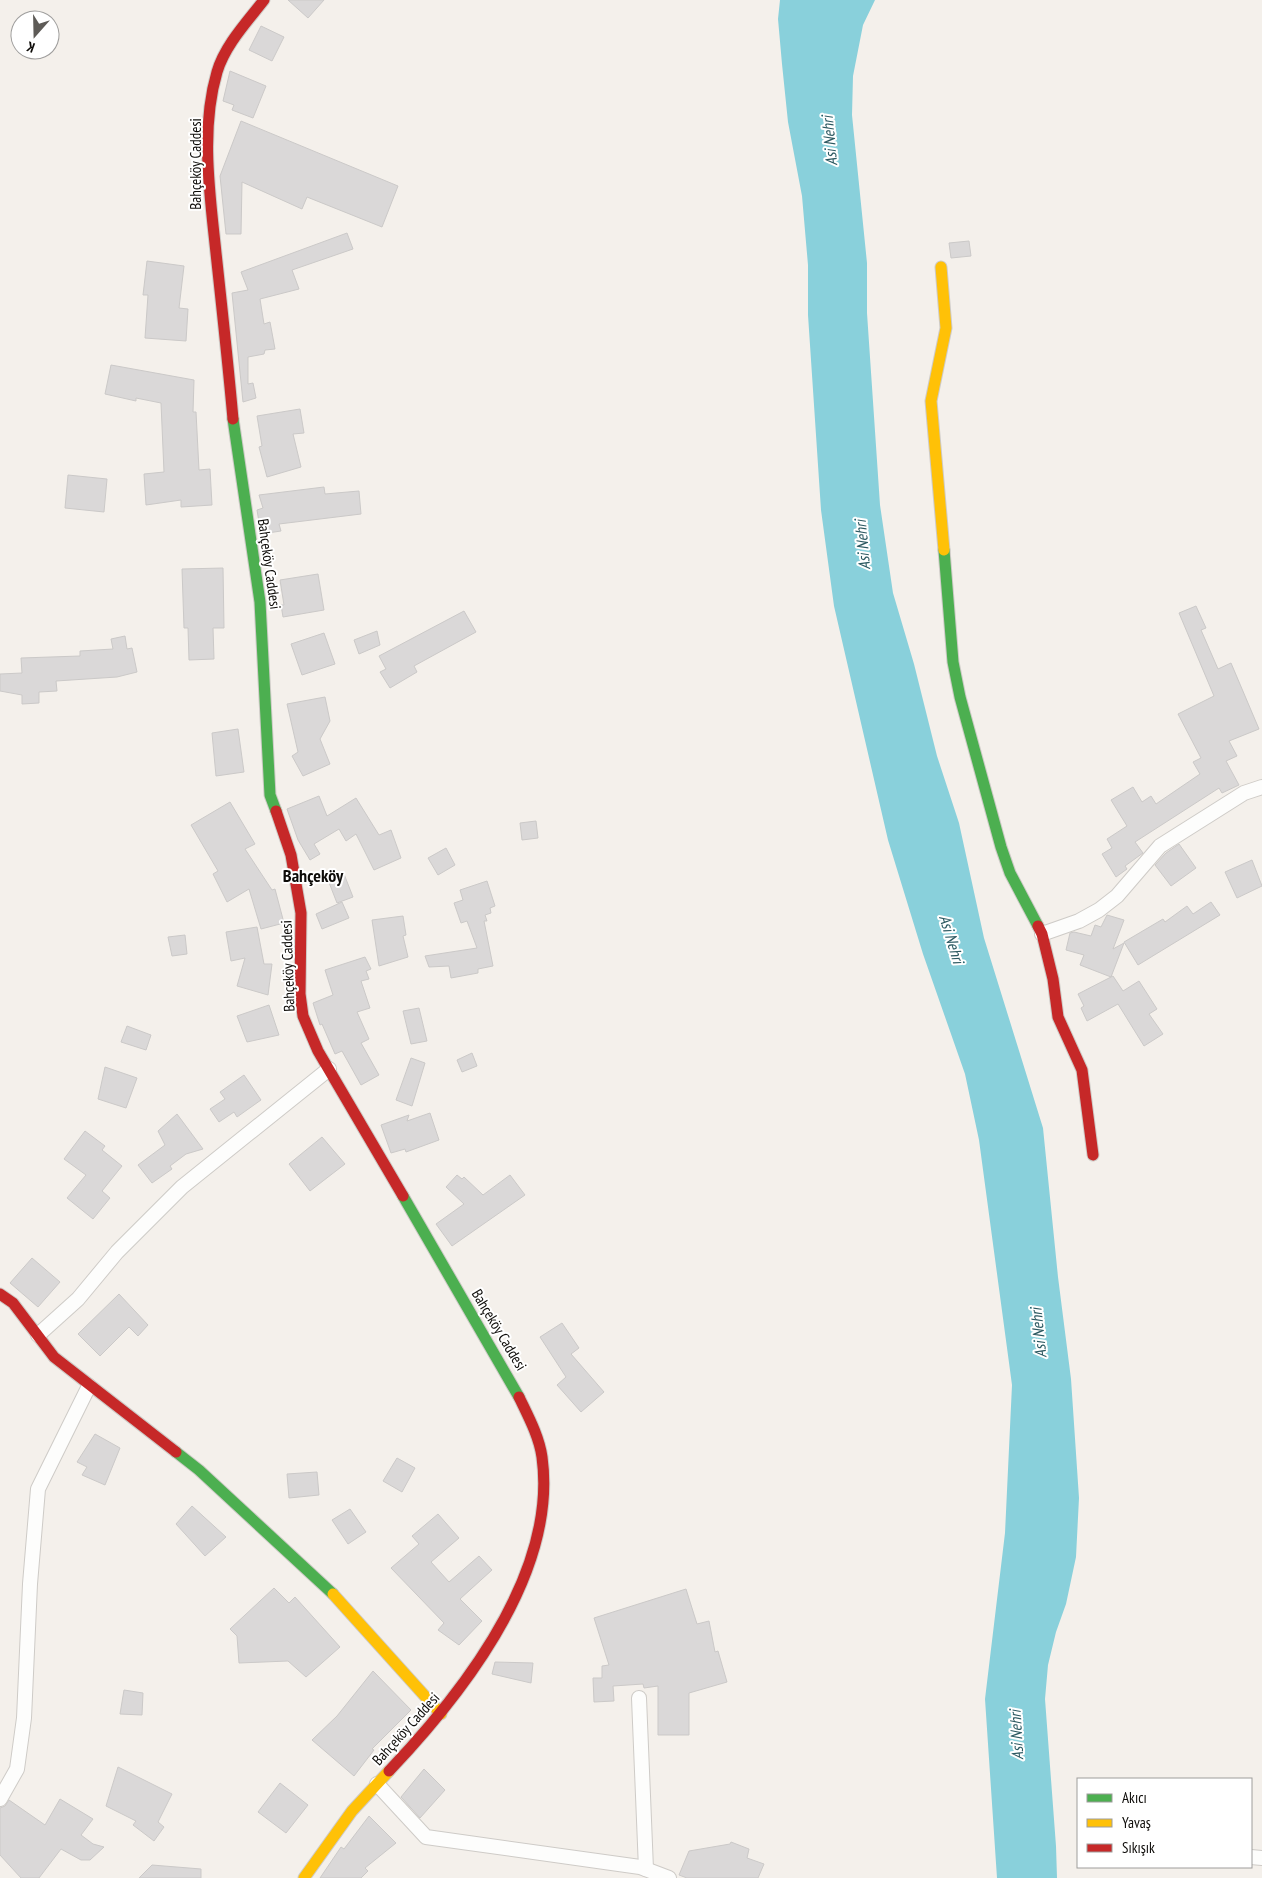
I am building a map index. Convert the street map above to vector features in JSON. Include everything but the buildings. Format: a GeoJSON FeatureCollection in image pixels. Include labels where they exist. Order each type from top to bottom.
{"type":"FeatureCollection","features":[{"type":"Feature","properties":{"kind":"main road","name":"Bahçeköy Caddesi"},"geometry":{"type":"LineString","coordinates":[[264,0],[225,52],[217,72],[212,96],[209,133],[209,183],[234,435],[260,602],[270,795],[291,855],[301,913],[300,994],[304,1016],[329,1069],[513,1384],[532,1423],[542,1458],[542,1491],[536,1532],[528,1566],[510,1608],[464,1684],[441,1714],[344,1821],[304,1878]]}},
{"type":"Feature","properties":{"kind":"main road"},"geometry":{"type":"LineString","coordinates":[[941,267],[946,328],[933,378],[931,401],[953,662],[960,697],[1001,848],[1010,873],[1042,934],[1053,979],[1058,1017],[1082,1070],[1086,1086],[1093,1155]]}},
{"type":"Feature","properties":{"kind":"main road"},"geometry":{"type":"LineString","coordinates":[[0,1294],[13,1303],[54,1357],[89,1386],[200,1470],[279,1546],[333,1594],[441,1714]]}},
{"type":"Feature","properties":{"kind":"street"},"geometry":{"type":"LineString","coordinates":[[1042,934],[1079,921],[1099,910],[1117,896],[1160,846],[1244,793],[1262,786]]}},
{"type":"Feature","properties":{"kind":"street"},"geometry":{"type":"LineString","coordinates":[[38,1335],[78,1299],[117,1252],[182,1187],[329,1069]]}},
{"type":"Feature","properties":{"kind":"street"},"geometry":{"type":"LineString","coordinates":[[0,1799],[17,1769],[24,1718],[30,1584],[38,1489],[89,1386]]}},
{"type":"Feature","properties":{"kind":"street"},"geometry":{"type":"LineString","coordinates":[[639,1698],[646,1869]]}},
{"type":"Feature","properties":{"kind":"street"},"geometry":{"type":"LineString","coordinates":[[376,1784],[426,1837],[646,1869],[669,1878]]}},
{"type":"Feature","properties":{"kind":"water","name":"Asi Nehri"},"geometry":{"type":"Polygon","coordinates":[[[780,0],[875,0],[863,25],[853,76],[852,115],[867,263],[867,313],[880,505],[893,593],[914,664],[937,756],[959,823],[984,938],[1043,1128],[1058,1277],[1071,1379],[1079,1498],[1076,1557],[1066,1604],[1056,1632],[1048,1665],[1045,1699],[1057,1878],[997,1878],[985,1699],[1005,1533],[1012,1385],[979,1140],[965,1074],[923,954],[888,840],[834,606],[821,510],[808,315],[808,265],[802,196],[788,122],[778,19],[780,0]]]}},
{"type":"Feature","properties":{"kind":"traffic: fast"},"geometry":{"type":"LineString","coordinates":[[233,419],[260,602],[270,795],[276,811]]}},
{"type":"Feature","properties":{"kind":"traffic: fast"},"geometry":{"type":"LineString","coordinates":[[944,550],[953,662],[960,697],[1001,847],[1010,873],[1038,926]]}},
{"type":"Feature","properties":{"kind":"traffic: fast"},"geometry":{"type":"LineString","coordinates":[[403,1196],[519,1397]]}},
{"type":"Feature","properties":{"kind":"traffic: fast"},"geometry":{"type":"LineString","coordinates":[[176,1452],[199,1470],[333,1594]]}},
{"type":"Feature","properties":{"kind":"traffic: slow"},"geometry":{"type":"LineString","coordinates":[[941,267],[946,328],[931,401],[944,550]]}},
{"type":"Feature","properties":{"kind":"traffic: slow"},"geometry":{"type":"LineString","coordinates":[[333,1594],[441,1714]]}},
{"type":"Feature","properties":{"kind":"traffic: slow"},"geometry":{"type":"LineString","coordinates":[[304,1878],[352,1811],[389,1771]]}},
{"type":"Feature","properties":{"kind":"traffic: jam"},"geometry":{"type":"LineString","coordinates":[[233,419],[209,186],[209,117],[217,72],[225,52],[264,0]]}},
{"type":"Feature","properties":{"kind":"traffic: jam"},"geometry":{"type":"LineString","coordinates":[[276,811],[291,855],[301,913],[300,994],[303,1016],[318,1051],[403,1196]]}},
{"type":"Feature","properties":{"kind":"traffic: jam"},"geometry":{"type":"LineString","coordinates":[[1038,926],[1042,934],[1053,979],[1058,1017],[1082,1070],[1093,1155]]}},
{"type":"Feature","properties":{"kind":"traffic: jam"},"geometry":{"type":"LineString","coordinates":[[0,1294],[13,1303],[54,1357],[176,1452]]}},
{"type":"Feature","properties":{"kind":"traffic: jam"},"geometry":{"type":"LineString","coordinates":[[389,1771],[446,1705],[474,1668],[499,1628],[520,1587],[535,1544],[543,1501],[542,1457],[536,1434],[519,1397]]}},
{"type":"Feature","properties":{"kind":"district","name":"Bahçeköy"},"geometry":{"type":"Point","coordinates":[313,876]}}]}
